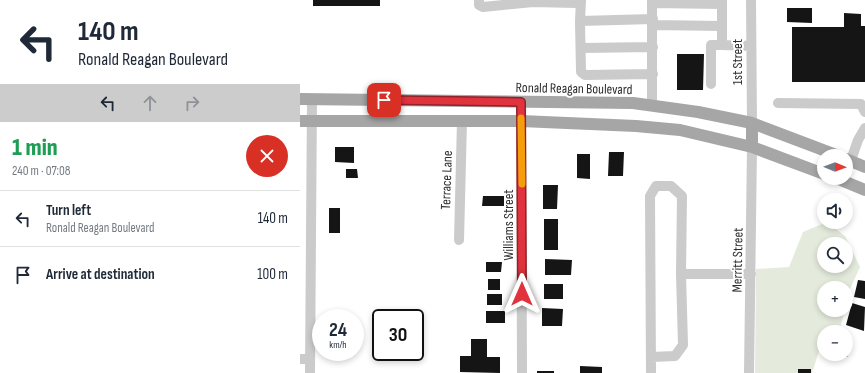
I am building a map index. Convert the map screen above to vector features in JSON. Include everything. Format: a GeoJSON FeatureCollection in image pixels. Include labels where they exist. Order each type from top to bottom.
{"type":"FeatureCollection","features":[{"type":"Feature","properties":{"kind":"main road","name":"Ronald Reagan Boulevard"},"geometry":{"type":"LineString","coordinates":[[306,99],[633,103],[698,112],[752,123],[821,149]]}},
{"type":"Feature","properties":{"kind":"main road"},"geometry":{"type":"LineString","coordinates":[[306,121],[521,122],[636,126],[680,130],[752,147],[817,171]]}},
{"type":"Feature","properties":{"kind":"main road"},"geometry":{"type":"LineString","coordinates":[[752,123],[752,147]]}},
{"type":"Feature","properties":{"kind":"main road","name":"Ronald Reagan Boulevard"},"geometry":{"type":"LineString","coordinates":[[853,162],[865,167]]}},
{"type":"Feature","properties":{"kind":"main road"},"geometry":{"type":"LineString","coordinates":[[853,185],[865,190]]}},
{"type":"Feature","properties":{"kind":"street","name":"1st Street"},"geometry":{"type":"LineString","coordinates":[[751,0],[752,123]]}},
{"type":"Feature","properties":{"kind":"street"},"geometry":{"type":"LineString","coordinates":[[479,3],[483,7],[512,2],[577,3],[581,1],[581,72],[585,75],[653,74]]}},
{"type":"Feature","properties":{"kind":"street"},"geometry":{"type":"LineString","coordinates":[[652,105],[652,1],[722,2],[722,45]]}},
{"type":"Feature","properties":{"kind":"street"},"geometry":{"type":"LineString","coordinates":[[580,21],[653,22],[722,26]]}},
{"type":"Feature","properties":{"kind":"street"},"geometry":{"type":"LineString","coordinates":[[711,84],[711,45],[751,46]]}},
{"type":"Feature","properties":{"kind":"street"},"geometry":{"type":"LineString","coordinates":[[581,48],[653,47]]}},
{"type":"Feature","properties":{"kind":"street"},"geometry":{"type":"LineString","coordinates":[[306,99],[305,359],[310,373]]}},
{"type":"Feature","properties":{"kind":"street","name":"Williams Street"},"geometry":{"type":"LineString","coordinates":[[521,102],[522,373]]}},
{"type":"Feature","properties":{"kind":"street"},"geometry":{"type":"LineString","coordinates":[[778,103],[861,104],[865,112]]}},
{"type":"Feature","properties":{"kind":"street","name":"Terrace Lane"},"geometry":{"type":"LineString","coordinates":[[459,240],[462,121]]}},
{"type":"Feature","properties":{"kind":"street"},"geometry":{"type":"LineString","coordinates":[[852,149],[865,128]]}},
{"type":"Feature","properties":{"kind":"street","name":"Merritt Street"},"geometry":{"type":"LineString","coordinates":[[749,373],[752,147]]}},
{"type":"Feature","properties":{"kind":"street"},"geometry":{"type":"LineString","coordinates":[[651,356],[675,356],[683,345],[681,274],[682,196],[671,186],[656,186],[650,196],[651,373]]}},
{"type":"Feature","properties":{"kind":"street"},"geometry":{"type":"LineString","coordinates":[[681,274],[751,274]]}},
{"type":"Feature","properties":{"kind":"green space"},"geometry":{"type":"Polygon","coordinates":[[[817,226],[817,229],[836,229],[845,237],[817,237],[817,273],[853,273],[853,253],[860,267],[853,282],[853,281],[817,281],[817,317],[843,317],[841,325],[817,325],[817,357],[812,373],[755,373],[756,269],[789,267],[803,232],[817,226]]]}},
{"type":"Feature","properties":{"kind":"building"},"geometry":{"type":"Polygon","coordinates":[[[313,0],[380,0],[380,6],[313,6],[313,0]]]}},
{"type":"Feature","properties":{"kind":"building"},"geometry":{"type":"Polygon","coordinates":[[[787,8],[812,8],[812,23],[787,22],[787,8]]]}},
{"type":"Feature","properties":{"kind":"building"},"geometry":{"type":"Polygon","coordinates":[[[844,13],[861,14],[861,26],[865,26],[865,82],[792,82],[792,27],[844,27],[844,13]]]}},
{"type":"Feature","properties":{"kind":"building"},"geometry":{"type":"Polygon","coordinates":[[[677,54],[704,54],[703,90],[677,90],[677,54]]]}},
{"type":"Feature","properties":{"kind":"building"},"geometry":{"type":"Polygon","coordinates":[[[335,147],[354,147],[354,163],[335,162],[335,147]]]}},
{"type":"Feature","properties":{"kind":"building"},"geometry":{"type":"Polygon","coordinates":[[[609,152],[624,152],[623,176],[608,176],[609,152]]]}},
{"type":"Feature","properties":{"kind":"building"},"geometry":{"type":"Polygon","coordinates":[[[577,154],[590,154],[590,179],[577,178],[577,154]]]}},
{"type":"Feature","properties":{"kind":"building"},"geometry":{"type":"Polygon","coordinates":[[[346,169],[357,169],[358,178],[346,178],[346,169]]]}},
{"type":"Feature","properties":{"kind":"building"},"geometry":{"type":"Polygon","coordinates":[[[543,185],[558,185],[557,209],[543,209],[543,185]]]}},
{"type":"Feature","properties":{"kind":"building"},"geometry":{"type":"Polygon","coordinates":[[[483,196],[504,196],[504,206],[482,206],[483,196]]]}},
{"type":"Feature","properties":{"kind":"building"},"geometry":{"type":"Polygon","coordinates":[[[329,208],[340,208],[340,233],[329,233],[329,208]]]}},
{"type":"Feature","properties":{"kind":"building"},"geometry":{"type":"Polygon","coordinates":[[[544,219],[558,219],[558,250],[544,250],[544,219]]]}},
{"type":"Feature","properties":{"kind":"building"},"geometry":{"type":"Polygon","coordinates":[[[545,259],[572,260],[571,275],[545,275],[545,259]]]}},
{"type":"Feature","properties":{"kind":"building"},"geometry":{"type":"Polygon","coordinates":[[[486,262],[502,262],[501,272],[486,272],[486,262]]]}},
{"type":"Feature","properties":{"kind":"building"},"geometry":{"type":"Polygon","coordinates":[[[488,279],[500,279],[500,290],[488,290],[488,279]]]}},
{"type":"Feature","properties":{"kind":"building"},"geometry":{"type":"Polygon","coordinates":[[[858,280],[865,281],[865,299],[854,297],[858,280]]]}},
{"type":"Feature","properties":{"kind":"building"},"geometry":{"type":"Polygon","coordinates":[[[544,284],[563,284],[563,299],[544,299],[544,284]]]}},
{"type":"Feature","properties":{"kind":"building"},"geometry":{"type":"Polygon","coordinates":[[[487,294],[502,294],[502,305],[487,305],[487,294]]]}},
{"type":"Feature","properties":{"kind":"building"},"geometry":{"type":"Polygon","coordinates":[[[853,303],[865,307],[864,331],[853,327],[853,325],[846,325],[848,317],[853,317],[853,303]]]}},
{"type":"Feature","properties":{"kind":"building"},"geometry":{"type":"Polygon","coordinates":[[[542,308],[563,309],[562,326],[542,326],[542,308]]]}},
{"type":"Feature","properties":{"kind":"building"},"geometry":{"type":"Polygon","coordinates":[[[486,311],[505,311],[505,323],[486,323],[486,311]]]}},
{"type":"Feature","properties":{"kind":"building"},"geometry":{"type":"Polygon","coordinates":[[[471,339],[487,339],[487,357],[500,357],[500,373],[460,372],[460,356],[471,356],[471,339]]]}},
{"type":"Feature","properties":{"kind":"building"},"geometry":{"type":"Polygon","coordinates":[[[580,366],[602,367],[602,373],[580,373],[580,366]]]}},
{"type":"Feature","properties":{"kind":"building"},"geometry":{"type":"Polygon","coordinates":[[[798,369],[811,369],[811,373],[798,373],[798,369]]]}},
{"type":"Feature","properties":{"kind":"building"},"geometry":{"type":"Polygon","coordinates":[[[537,371],[554,371],[554,373],[537,373],[537,371]]]}},
{"type":"Feature","properties":{"kind":"slow traffic"},"geometry":{"type":"LineString","coordinates":[[521,118],[522,184]]}},
{"type":"Feature","properties":{"kind":"route"},"geometry":{"type":"LineString","coordinates":[[384,100],[521,102],[522,294]]}}]}
